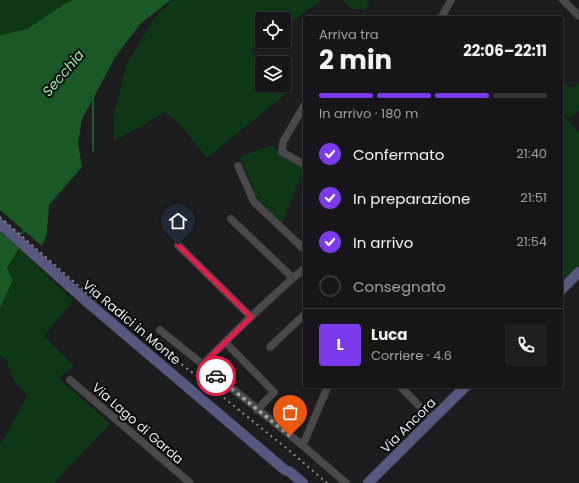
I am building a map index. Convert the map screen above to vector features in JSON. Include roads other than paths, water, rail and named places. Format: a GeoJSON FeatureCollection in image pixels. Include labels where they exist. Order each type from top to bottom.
{"type":"FeatureCollection","features":[{"type":"Feature","properties":{"kind":"street"},"geometry":{"type":"LineString","coordinates":[[442,16],[451,0]]}},
{"type":"Feature","properties":{"kind":"street"},"geometry":{"type":"LineString","coordinates":[[563,0],[579,16]]}},
{"type":"Feature","properties":{"kind":"street"},"geometry":{"type":"LineString","coordinates":[[303,107],[283,142],[282,152],[303,163]]}},
{"type":"Feature","properties":{"kind":"street"},"geometry":{"type":"LineString","coordinates":[[238,166],[254,202],[303,248]]}},
{"type":"Feature","properties":{"kind":"street"},"geometry":{"type":"LineString","coordinates":[[231,219],[292,278]]}},
{"type":"Feature","properties":{"kind":"street","name":"Via Radici in Monte"},"geometry":{"type":"LineString","coordinates":[[0,224],[86,301],[285,470],[290,472],[303,483]]}},
{"type":"Feature","properties":{"kind":"street"},"geometry":{"type":"LineString","coordinates":[[178,245],[251,317]]}},
{"type":"Feature","properties":{"kind":"street"},"geometry":{"type":"LineString","coordinates":[[202,365],[292,278],[303,270]]}},
{"type":"Feature","properties":{"kind":"street"},"geometry":{"type":"LineString","coordinates":[[563,288],[579,272]]}},
{"type":"Feature","properties":{"kind":"street"},"geometry":{"type":"LineString","coordinates":[[270,347],[303,316]]}},
{"type":"Feature","properties":{"kind":"street"},"geometry":{"type":"LineString","coordinates":[[160,330],[257,410],[301,444],[346,483]]}},
{"type":"Feature","properties":{"kind":"street"},"geometry":{"type":"LineString","coordinates":[[225,342],[274,392],[257,410]]}},
{"type":"Feature","properties":{"kind":"street","name":"Via Lago di Garda"},"geometry":{"type":"LineString","coordinates":[[70,380],[190,483]]}},
{"type":"Feature","properties":{"kind":"street"},"geometry":{"type":"LineString","coordinates":[[301,444],[305,440],[327,388]]}},
{"type":"Feature","properties":{"kind":"street"},"geometry":{"type":"LineString","coordinates":[[402,388],[432,419]]}},
{"type":"Feature","properties":{"kind":"street","name":"Via Ancora"},"geometry":{"type":"LineString","coordinates":[[368,483],[464,388]]}},
{"type":"Feature","properties":{"kind":"street"},"geometry":{"type":"LineString","coordinates":[[301,444],[301,449],[340,483]]}},
{"type":"Feature","properties":{"kind":"street"},"geometry":{"type":"LineString","coordinates":[[285,470],[286,475],[294,483]]}},
{"type":"Feature","properties":{"kind":"water","name":"Secchia"},"geometry":{"type":"Polygon","coordinates":[[[72,0],[171,0],[141,23],[116,56],[82,119],[78,143],[82,167],[49,205],[47,233],[42,246],[0,210],[0,35],[27,29],[72,0]]]}},
{"type":"Feature","properties":{"kind":"water"},"geometry":{"type":"Polygon","coordinates":[[[0,232],[19,248],[7,268],[13,280],[0,308],[0,232]]]}},
{"type":"Feature","properties":{"kind":"waterway"},"geometry":{"type":"LineString","coordinates":[[93,97],[93,151]]}},
{"type":"Feature","properties":{"kind":"waterway"},"geometry":{"type":"LineString","coordinates":[[18,235],[26,230]]}},
{"type":"Feature","properties":{"kind":"railway"},"geometry":{"type":"LineString","coordinates":[[0,217],[89,295],[197,376],[327,483]]}}]}
